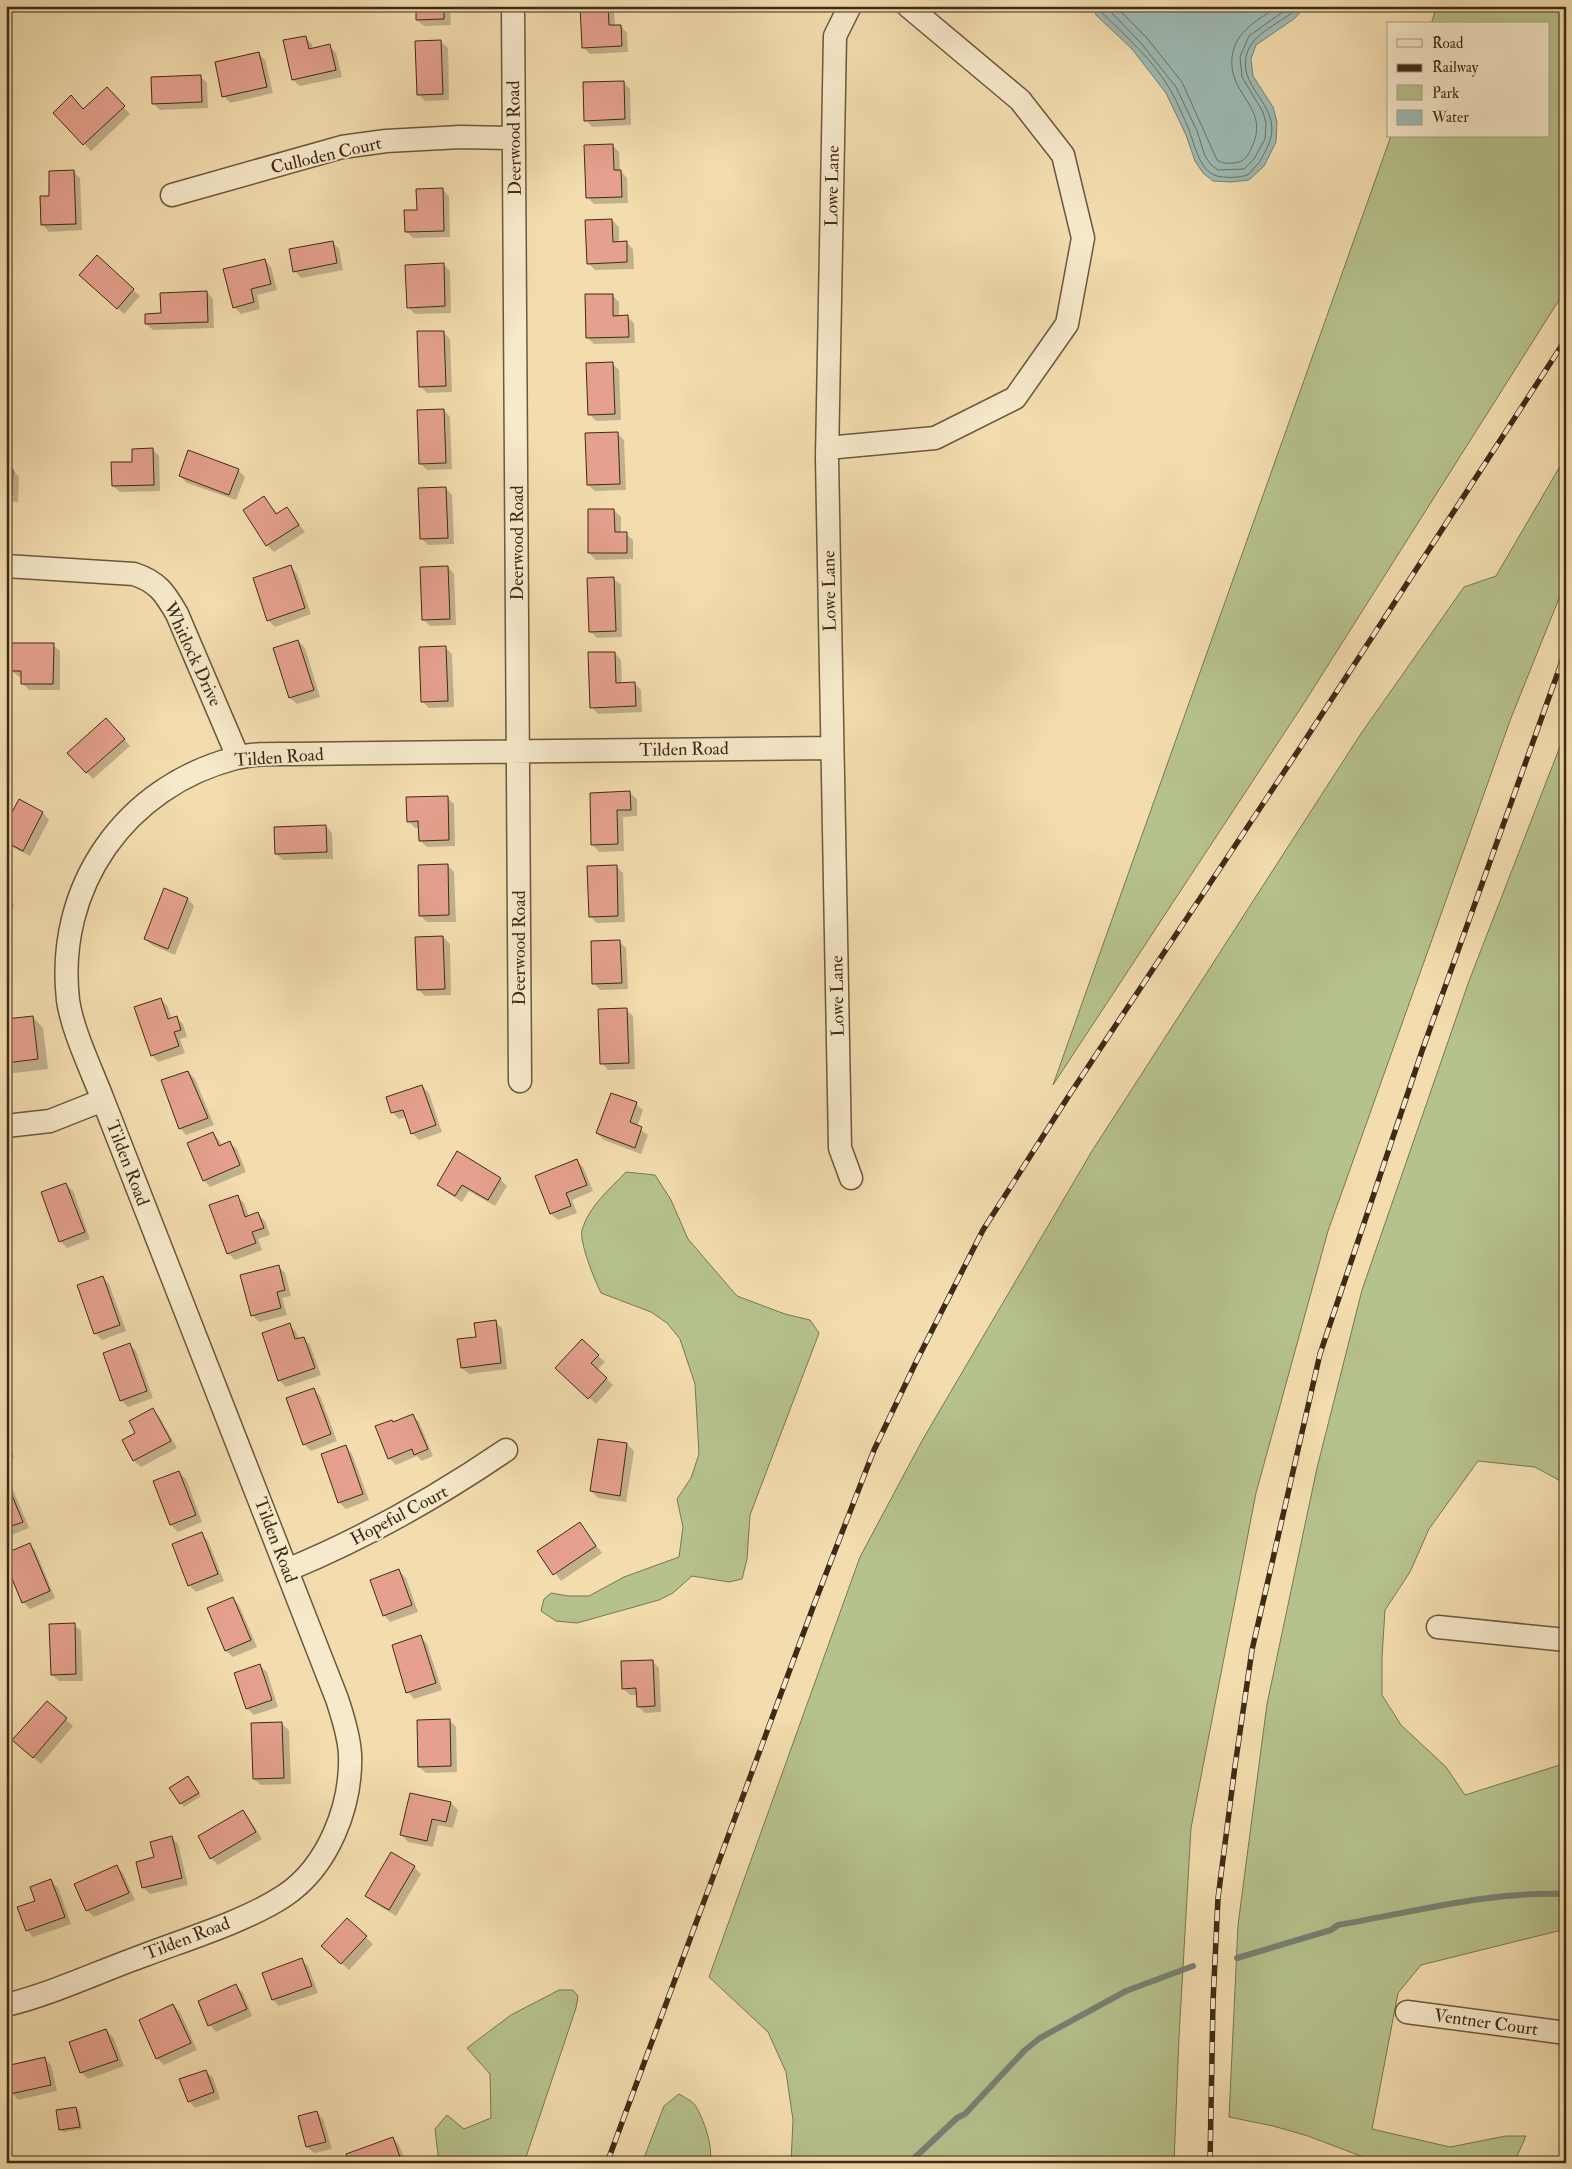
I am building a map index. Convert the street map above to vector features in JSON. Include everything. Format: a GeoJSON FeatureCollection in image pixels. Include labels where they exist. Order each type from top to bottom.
{"type":"FeatureCollection","features":[{"type":"Feature","properties":{"kind":"street","name":"Deerwood Road"},"geometry":{"type":"LineString","coordinates":[[513,6],[520,1081]]}},
{"type":"Feature","properties":{"kind":"street","name":"Lowe Lane"},"geometry":{"type":"LineString","coordinates":[[850,6],[835,36],[827,448],[840,1148],[851,1178]]}},
{"type":"Feature","properties":{"kind":"street"},"geometry":{"type":"LineString","coordinates":[[827,448],[935,438],[1015,398],[1067,324],[1083,238],[1063,155],[1020,100],[908,6]]}},
{"type":"Feature","properties":{"kind":"street","name":"Culloden Court"},"geometry":{"type":"LineString","coordinates":[[172,195],[342,148],[386,141],[460,137],[514,138]]}},
{"type":"Feature","properties":{"kind":"street","name":"Whitlock Drive"},"geometry":{"type":"LineString","coordinates":[[6,566],[134,574],[149,579],[164,592],[178,614],[238,757]]}},
{"type":"Feature","properties":{"kind":"street","name":"Tilden Road"},"geometry":{"type":"LineString","coordinates":[[6,2005],[184,1940],[260,1910],[285,1896],[299,1884],[317,1862],[332,1839],[342,1813],[348,1785],[350,1754],[337,1699],[103,1100],[74,1024],[68,1002],[66,972],[70,932],[79,901],[102,851],[128,817],[172,784],[207,767],[238,757],[293,754],[832,748]]}},
{"type":"Feature","properties":{"kind":"street"},"geometry":{"type":"LineString","coordinates":[[6,1126],[50,1121],[103,1100]]}},
{"type":"Feature","properties":{"kind":"street","name":"Hopeful Court"},"geometry":{"type":"LineString","coordinates":[[287,1570],[362,1536],[454,1485],[506,1450]]}},
{"type":"Feature","properties":{"kind":"street"},"geometry":{"type":"LineString","coordinates":[[1438,1627],[1566,1640]]}},
{"type":"Feature","properties":{"kind":"street","name":"Ventner Court"},"geometry":{"type":"LineString","coordinates":[[1407,2012],[1566,2033]]}},
{"type":"Feature","properties":{"kind":"green space"},"geometry":{"type":"Polygon","coordinates":[[[1437,6],[1566,6],[1566,289],[1306,700],[1053,1085],[1390,138],[1550,138],[1550,22],[1432,22],[1437,6]]]}},
{"type":"Feature","properties":{"kind":"green space"},"geometry":{"type":"Polygon","coordinates":[[[1566,456],[1566,581],[1511,718],[1328,1231],[1256,1493],[1191,1828],[1174,2163],[791,2163],[793,2120],[786,2072],[768,2032],[709,1977],[860,1557],[923,1439],[1092,1151],[1360,735],[1464,587],[1496,576],[1566,456]]]}},
{"type":"Feature","properties":{"kind":"green space"},"geometry":{"type":"Polygon","coordinates":[[[1566,731],[1566,1484],[1535,1467],[1478,1461],[1429,1529],[1410,1572],[1385,1610],[1382,1695],[1401,1725],[1446,1767],[1465,1795],[1566,1763],[1566,1929],[1421,1965],[1398,1993],[1372,2129],[1450,2147],[1506,2136],[1526,2136],[1514,2163],[1379,2163],[1308,2136],[1273,2126],[1229,2117],[1238,1925],[1267,1704],[1317,1468],[1362,1290],[1469,981],[1566,731]]]}},
{"type":"Feature","properties":{"kind":"green space"},"geometry":{"type":"Polygon","coordinates":[[[626,1172],[655,1175],[671,1200],[688,1239],[737,1296],[785,1314],[810,1320],[819,1333],[750,1515],[747,1559],[742,1579],[729,1582],[692,1576],[673,1593],[659,1600],[577,1623],[556,1621],[541,1611],[544,1599],[551,1593],[568,1596],[589,1596],[624,1577],[679,1557],[683,1527],[677,1499],[691,1478],[699,1454],[695,1384],[680,1339],[667,1323],[651,1312],[601,1293],[585,1252],[582,1230],[589,1213],[626,1172]]]}},
{"type":"Feature","properties":{"kind":"green space"},"geometry":{"type":"Polygon","coordinates":[[[559,1990],[573,1990],[578,1996],[576,2008],[524,2163],[439,2163],[435,2129],[447,2115],[464,2129],[491,2118],[490,2074],[467,2048],[511,2015],[559,1990]]]}},
{"type":"Feature","properties":{"kind":"green space"},"geometry":{"type":"Polygon","coordinates":[[[679,2094],[694,2104],[698,2110],[709,2142],[709,2163],[642,2163],[664,2106],[679,2094]]]}},
{"type":"Feature","properties":{"kind":"water"},"geometry":{"type":"Polygon","coordinates":[[[1093,6],[1306,6],[1294,19],[1256,45],[1251,59],[1253,76],[1273,107],[1277,122],[1276,142],[1264,166],[1249,180],[1213,181],[1203,173],[1195,161],[1186,135],[1166,93],[1132,49],[1096,15],[1093,6]]]}},
{"type":"Feature","properties":{"kind":"building"},"geometry":{"type":"Polygon","coordinates":[[[416,6],[444,6],[444,19],[416,20],[416,6]]]}},
{"type":"Feature","properties":{"kind":"building"},"geometry":{"type":"Polygon","coordinates":[[[580,6],[608,6],[609,25],[621,25],[622,46],[582,48],[580,6]]]}},
{"type":"Feature","properties":{"kind":"building"},"geometry":{"type":"Polygon","coordinates":[[[306,36],[309,49],[330,44],[336,70],[292,80],[283,40],[306,36]]]}},
{"type":"Feature","properties":{"kind":"building"},"geometry":{"type":"Polygon","coordinates":[[[441,40],[443,94],[417,95],[415,41],[441,40]]]}},
{"type":"Feature","properties":{"kind":"building"},"geometry":{"type":"Polygon","coordinates":[[[259,52],[267,87],[222,97],[215,62],[259,52]]]}},
{"type":"Feature","properties":{"kind":"building"},"geometry":{"type":"Polygon","coordinates":[[[201,75],[202,102],[152,104],[151,77],[201,75]]]}},
{"type":"Feature","properties":{"kind":"building"},"geometry":{"type":"Polygon","coordinates":[[[624,81],[625,119],[584,121],[583,82],[624,81]]]}},
{"type":"Feature","properties":{"kind":"building"},"geometry":{"type":"Polygon","coordinates":[[[107,87],[125,106],[83,145],[53,113],[71,95],[83,109],[107,87]]]}},
{"type":"Feature","properties":{"kind":"building"},"geometry":{"type":"Polygon","coordinates":[[[613,144],[614,170],[621,170],[622,197],[586,198],[584,145],[613,144]]]}},
{"type":"Feature","properties":{"kind":"building"},"geometry":{"type":"Polygon","coordinates":[[[74,170],[76,224],[41,225],[40,196],[49,196],[49,171],[74,170]]]}},
{"type":"Feature","properties":{"kind":"building"},"geometry":{"type":"Polygon","coordinates":[[[443,188],[444,231],[405,232],[404,210],[417,210],[416,189],[443,188]]]}},
{"type":"Feature","properties":{"kind":"building"},"geometry":{"type":"Polygon","coordinates":[[[612,219],[613,242],[627,241],[627,262],[587,264],[585,220],[612,219]]]}},
{"type":"Feature","properties":{"kind":"building"},"geometry":{"type":"Polygon","coordinates":[[[333,241],[337,263],[293,272],[289,249],[333,241]]]}},
{"type":"Feature","properties":{"kind":"building"},"geometry":{"type":"Polygon","coordinates":[[[97,255],[134,289],[117,309],[79,275],[97,255]]]}},
{"type":"Feature","properties":{"kind":"building"},"geometry":{"type":"Polygon","coordinates":[[[265,259],[271,284],[251,289],[254,302],[233,308],[223,269],[265,259]]]}},
{"type":"Feature","properties":{"kind":"building"},"geometry":{"type":"Polygon","coordinates":[[[444,263],[445,306],[407,308],[405,265],[444,263]]]}},
{"type":"Feature","properties":{"kind":"building"},"geometry":{"type":"Polygon","coordinates":[[[207,291],[208,322],[145,324],[145,314],[161,313],[160,293],[207,291]]]}},
{"type":"Feature","properties":{"kind":"building"},"geometry":{"type":"Polygon","coordinates":[[[585,294],[613,294],[613,316],[628,315],[629,337],[586,338],[585,294]]]}},
{"type":"Feature","properties":{"kind":"building"},"geometry":{"type":"Polygon","coordinates":[[[417,331],[444,331],[446,386],[419,387],[417,331]]]}},
{"type":"Feature","properties":{"kind":"building"},"geometry":{"type":"Polygon","coordinates":[[[613,362],[615,414],[588,415],[586,363],[613,362]]]}},
{"type":"Feature","properties":{"kind":"building"},"geometry":{"type":"Polygon","coordinates":[[[444,409],[446,463],[419,464],[417,410],[444,409]]]}},
{"type":"Feature","properties":{"kind":"building"},"geometry":{"type":"Polygon","coordinates":[[[618,432],[620,484],[587,485],[585,433],[618,432]]]}},
{"type":"Feature","properties":{"kind":"building"},"geometry":{"type":"Polygon","coordinates":[[[153,448],[154,485],[112,486],[111,462],[132,462],[132,449],[153,448]]]}},
{"type":"Feature","properties":{"kind":"building"},"geometry":{"type":"Polygon","coordinates":[[[188,450],[239,469],[229,495],[179,476],[188,450]]]}},
{"type":"Feature","properties":{"kind":"building"},"geometry":{"type":"Polygon","coordinates":[[[6,468],[13,469],[12,496],[6,495],[6,468]]]}},
{"type":"Feature","properties":{"kind":"building"},"geometry":{"type":"Polygon","coordinates":[[[446,487],[448,538],[420,539],[418,488],[446,487]]]}},
{"type":"Feature","properties":{"kind":"building"},"geometry":{"type":"Polygon","coordinates":[[[264,496],[276,514],[287,507],[299,525],[266,546],[243,510],[264,496]]]}},
{"type":"Feature","properties":{"kind":"building"},"geometry":{"type":"Polygon","coordinates":[[[588,509],[614,509],[615,532],[627,532],[627,553],[588,553],[588,509]]]}},
{"type":"Feature","properties":{"kind":"building"},"geometry":{"type":"Polygon","coordinates":[[[291,565],[305,608],[267,621],[253,578],[291,565]]]}},
{"type":"Feature","properties":{"kind":"building"},"geometry":{"type":"Polygon","coordinates":[[[448,566],[450,619],[422,620],[420,567],[448,566]]]}},
{"type":"Feature","properties":{"kind":"building"},"geometry":{"type":"Polygon","coordinates":[[[614,577],[616,631],[589,632],[587,578],[614,577]]]}},
{"type":"Feature","properties":{"kind":"building"},"geometry":{"type":"Polygon","coordinates":[[[298,640],[314,690],[289,698],[273,648],[298,640]]]}},
{"type":"Feature","properties":{"kind":"building"},"geometry":{"type":"Polygon","coordinates":[[[11,643],[54,643],[53,684],[21,684],[21,671],[11,671],[11,643]]]}},
{"type":"Feature","properties":{"kind":"building"},"geometry":{"type":"Polygon","coordinates":[[[446,646],[448,701],[421,702],[419,647],[446,646]]]}},
{"type":"Feature","properties":{"kind":"building"},"geometry":{"type":"Polygon","coordinates":[[[588,652],[615,652],[616,683],[635,682],[636,706],[590,708],[588,652]]]}},
{"type":"Feature","properties":{"kind":"building"},"geometry":{"type":"Polygon","coordinates":[[[106,718],[125,739],[86,773],[67,753],[106,718]]]}},
{"type":"Feature","properties":{"kind":"building"},"geometry":{"type":"Polygon","coordinates":[[[630,791],[631,810],[617,810],[618,844],[591,845],[590,793],[630,791]]]}},
{"type":"Feature","properties":{"kind":"building"},"geometry":{"type":"Polygon","coordinates":[[[448,796],[449,840],[419,841],[418,821],[407,822],[406,797],[448,796]]]}},
{"type":"Feature","properties":{"kind":"building"},"geometry":{"type":"Polygon","coordinates":[[[19,799],[43,812],[23,851],[6,842],[6,819],[8,820],[19,799]]]}},
{"type":"Feature","properties":{"kind":"building"},"geometry":{"type":"Polygon","coordinates":[[[326,825],[327,852],[275,854],[274,827],[326,825]]]}},
{"type":"Feature","properties":{"kind":"building"},"geometry":{"type":"Polygon","coordinates":[[[448,864],[449,915],[419,916],[418,865],[448,864]]]}},
{"type":"Feature","properties":{"kind":"building"},"geometry":{"type":"Polygon","coordinates":[[[617,865],[618,916],[589,917],[587,866],[617,865]]]}},
{"type":"Feature","properties":{"kind":"building"},"geometry":{"type":"Polygon","coordinates":[[[164,888],[188,898],[168,949],[144,939],[164,888]]]}},
{"type":"Feature","properties":{"kind":"building"},"geometry":{"type":"Polygon","coordinates":[[[443,936],[445,989],[417,990],[415,937],[443,936]]]}},
{"type":"Feature","properties":{"kind":"building"},"geometry":{"type":"Polygon","coordinates":[[[620,940],[622,983],[592,984],[591,941],[620,940]]]}},
{"type":"Feature","properties":{"kind":"building"},"geometry":{"type":"Polygon","coordinates":[[[161,998],[168,1019],[177,1016],[181,1030],[174,1032],[179,1046],[151,1056],[134,1007],[161,998]]]}},
{"type":"Feature","properties":{"kind":"building"},"geometry":{"type":"Polygon","coordinates":[[[627,1008],[629,1063],[600,1064],[598,1009],[627,1008]]]}},
{"type":"Feature","properties":{"kind":"building"},"geometry":{"type":"Polygon","coordinates":[[[33,1016],[38,1059],[6,1063],[6,1019],[33,1016]]]}},
{"type":"Feature","properties":{"kind":"building"},"geometry":{"type":"Polygon","coordinates":[[[188,1071],[208,1118],[179,1129],[161,1080],[188,1071]]]}},
{"type":"Feature","properties":{"kind":"building"},"geometry":{"type":"Polygon","coordinates":[[[422,1085],[436,1125],[411,1134],[403,1110],[391,1113],[386,1097],[422,1085]]]}},
{"type":"Feature","properties":{"kind":"building"},"geometry":{"type":"Polygon","coordinates":[[[611,1093],[637,1102],[630,1122],[642,1127],[635,1148],[596,1133],[611,1093]]]}},
{"type":"Feature","properties":{"kind":"building"},"geometry":{"type":"Polygon","coordinates":[[[213,1132],[219,1146],[230,1141],[240,1165],[203,1181],[187,1143],[213,1132]]]}},
{"type":"Feature","properties":{"kind":"building"},"geometry":{"type":"Polygon","coordinates":[[[457,1151],[501,1178],[488,1200],[462,1185],[455,1196],[437,1185],[457,1151]]]}},
{"type":"Feature","properties":{"kind":"building"},"geometry":{"type":"Polygon","coordinates":[[[577,1159],[587,1185],[566,1193],[571,1206],[550,1214],[535,1176],[577,1159]]]}},
{"type":"Feature","properties":{"kind":"building"},"geometry":{"type":"Polygon","coordinates":[[[66,1183],[85,1232],[59,1242],[41,1192],[66,1183]]]}},
{"type":"Feature","properties":{"kind":"building"},"geometry":{"type":"Polygon","coordinates":[[[238,1195],[245,1217],[258,1212],[264,1228],[252,1232],[256,1243],[227,1254],[209,1205],[238,1195]]]}},
{"type":"Feature","properties":{"kind":"building"},"geometry":{"type":"Polygon","coordinates":[[[279,1265],[285,1290],[277,1292],[281,1308],[251,1316],[240,1275],[279,1265]]]}},
{"type":"Feature","properties":{"kind":"building"},"geometry":{"type":"Polygon","coordinates":[[[103,1276],[120,1325],[94,1334],[77,1285],[103,1276]]]}},
{"type":"Feature","properties":{"kind":"building"},"geometry":{"type":"Polygon","coordinates":[[[496,1320],[501,1363],[461,1368],[457,1339],[476,1337],[474,1323],[496,1320]]]}},
{"type":"Feature","properties":{"kind":"building"},"geometry":{"type":"Polygon","coordinates":[[[290,1323],[295,1339],[304,1337],[315,1368],[278,1381],[262,1333],[290,1323]]]}},
{"type":"Feature","properties":{"kind":"building"},"geometry":{"type":"Polygon","coordinates":[[[582,1339],[599,1355],[591,1363],[607,1378],[588,1399],[555,1368],[582,1339]]]}},
{"type":"Feature","properties":{"kind":"building"},"geometry":{"type":"Polygon","coordinates":[[[130,1343],[147,1391],[120,1401],[103,1353],[130,1343]]]}},
{"type":"Feature","properties":{"kind":"building"},"geometry":{"type":"Polygon","coordinates":[[[314,1388],[331,1434],[303,1445],[286,1398],[314,1388]]]}},
{"type":"Feature","properties":{"kind":"building"},"geometry":{"type":"Polygon","coordinates":[[[153,1408],[171,1441],[133,1461],[122,1440],[135,1433],[129,1421],[153,1408]]]}},
{"type":"Feature","properties":{"kind":"building"},"geometry":{"type":"Polygon","coordinates":[[[413,1414],[428,1449],[414,1455],[412,1449],[388,1459],[375,1426],[392,1420],[393,1422],[413,1414]]]}},
{"type":"Feature","properties":{"kind":"building"},"geometry":{"type":"Polygon","coordinates":[[[598,1439],[627,1443],[620,1496],[590,1491],[598,1439]]]}},
{"type":"Feature","properties":{"kind":"building"},"geometry":{"type":"Polygon","coordinates":[[[346,1445],[363,1494],[338,1503],[321,1454],[346,1445]]]}},
{"type":"Feature","properties":{"kind":"building"},"geometry":{"type":"Polygon","coordinates":[[[179,1471],[196,1515],[170,1525],[153,1481],[179,1471]]]}},
{"type":"Feature","properties":{"kind":"building"},"geometry":{"type":"Polygon","coordinates":[[[6,1481],[23,1522],[6,1528],[6,1481]]]}},
{"type":"Feature","properties":{"kind":"building"},"geometry":{"type":"Polygon","coordinates":[[[580,1522],[596,1546],[553,1575],[537,1551],[580,1522]]]}},
{"type":"Feature","properties":{"kind":"building"},"geometry":{"type":"Polygon","coordinates":[[[202,1532],[218,1574],[188,1586],[172,1544],[202,1532]]]}},
{"type":"Feature","properties":{"kind":"building"},"geometry":{"type":"Polygon","coordinates":[[[30,1543],[50,1591],[22,1603],[6,1564],[6,1553],[30,1543]]]}},
{"type":"Feature","properties":{"kind":"building"},"geometry":{"type":"Polygon","coordinates":[[[399,1569],[412,1605],[383,1616],[370,1580],[399,1569]]]}},
{"type":"Feature","properties":{"kind":"building"},"geometry":{"type":"Polygon","coordinates":[[[233,1597],[251,1640],[225,1651],[207,1608],[233,1597]]]}},
{"type":"Feature","properties":{"kind":"building"},"geometry":{"type":"Polygon","coordinates":[[[75,1623],[76,1674],[51,1675],[49,1624],[75,1623]]]}},
{"type":"Feature","properties":{"kind":"building"},"geometry":{"type":"Polygon","coordinates":[[[421,1635],[436,1683],[406,1693],[392,1645],[421,1635]]]}},
{"type":"Feature","properties":{"kind":"building"},"geometry":{"type":"Polygon","coordinates":[[[653,1660],[655,1706],[637,1707],[636,1688],[622,1689],[621,1661],[653,1660]]]}},
{"type":"Feature","properties":{"kind":"building"},"geometry":{"type":"Polygon","coordinates":[[[260,1664],[272,1700],[246,1709],[234,1673],[260,1664]]]}},
{"type":"Feature","properties":{"kind":"building"},"geometry":{"type":"Polygon","coordinates":[[[47,1701],[67,1718],[33,1758],[12,1740],[47,1701]]]}},
{"type":"Feature","properties":{"kind":"building"},"geometry":{"type":"Polygon","coordinates":[[[450,1719],[451,1766],[418,1767],[417,1720],[450,1719]]]}},
{"type":"Feature","properties":{"kind":"building"},"geometry":{"type":"Polygon","coordinates":[[[282,1722],[284,1778],[253,1779],[251,1723],[282,1722]]]}},
{"type":"Feature","properties":{"kind":"building"},"geometry":{"type":"Polygon","coordinates":[[[188,1776],[199,1793],[180,1804],[169,1788],[188,1776]]]}},
{"type":"Feature","properties":{"kind":"building"},"geometry":{"type":"Polygon","coordinates":[[[410,1793],[451,1802],[446,1822],[432,1819],[427,1841],[400,1835],[410,1793]]]}},
{"type":"Feature","properties":{"kind":"building"},"geometry":{"type":"Polygon","coordinates":[[[243,1810],[256,1832],[210,1859],[198,1836],[243,1810]]]}},
{"type":"Feature","properties":{"kind":"building"},"geometry":{"type":"Polygon","coordinates":[[[172,1836],[182,1878],[142,1888],[136,1862],[154,1857],[150,1842],[172,1836]]]}},
{"type":"Feature","properties":{"kind":"building"},"geometry":{"type":"Polygon","coordinates":[[[391,1852],[415,1866],[389,1910],[365,1896],[391,1852]]]}},
{"type":"Feature","properties":{"kind":"building"},"geometry":{"type":"Polygon","coordinates":[[[117,1865],[129,1893],[86,1911],[74,1884],[117,1865]]]}},
{"type":"Feature","properties":{"kind":"building"},"geometry":{"type":"Polygon","coordinates":[[[51,1879],[65,1917],[26,1931],[17,1907],[35,1901],[30,1887],[51,1879]]]}},
{"type":"Feature","properties":{"kind":"building"},"geometry":{"type":"Polygon","coordinates":[[[347,1918],[367,1936],[341,1964],[321,1946],[347,1918]]]}},
{"type":"Feature","properties":{"kind":"building"},"geometry":{"type":"Polygon","coordinates":[[[302,1958],[312,1986],[272,2000],[262,1973],[302,1958]]]}},
{"type":"Feature","properties":{"kind":"building"},"geometry":{"type":"Polygon","coordinates":[[[236,1984],[247,2009],[208,2026],[198,2001],[236,1984]]]}},
{"type":"Feature","properties":{"kind":"building"},"geometry":{"type":"Polygon","coordinates":[[[173,2004],[191,2043],[156,2059],[139,2020],[173,2004]]]}},
{"type":"Feature","properties":{"kind":"building"},"geometry":{"type":"Polygon","coordinates":[[[106,2029],[118,2060],[80,2073],[69,2042],[106,2029]]]}},
{"type":"Feature","properties":{"kind":"building"},"geometry":{"type":"Polygon","coordinates":[[[45,2057],[51,2085],[10,2094],[6,2066],[45,2057]]]}},
{"type":"Feature","properties":{"kind":"building"},"geometry":{"type":"Polygon","coordinates":[[[206,2070],[214,2092],[188,2102],[179,2079],[206,2070]]]}},
{"type":"Feature","properties":{"kind":"building"},"geometry":{"type":"Polygon","coordinates":[[[76,2107],[80,2127],[59,2130],[56,2110],[76,2107]]]}},
{"type":"Feature","properties":{"kind":"building"},"geometry":{"type":"Polygon","coordinates":[[[317,2111],[326,2142],[306,2147],[298,2116],[317,2111]]]}},
{"type":"Feature","properties":{"kind":"building"},"geometry":{"type":"Polygon","coordinates":[[[393,2137],[402,2163],[349,2163],[346,2154],[393,2137]]]}},
{"type":"Feature","properties":{"kind":"building"},"geometry":{"type":"Polygon","coordinates":[[[330,2157],[332,2163],[315,2163],[330,2157]]]}},
{"type":"Feature","properties":{"kind":"waterway"},"geometry":{"type":"LineString","coordinates":[[1237,1958],[1331,1930],[1338,1925],[1480,1899],[1537,1894],[1566,1894]]}},
{"type":"Feature","properties":{"kind":"waterway"},"geometry":{"type":"LineString","coordinates":[[909,2163],[957,2118],[965,2114],[1025,2050],[1040,2038],[1126,1991],[1193,1966]]}},
{"type":"Feature","properties":{"kind":"railway"},"geometry":{"type":"LineString","coordinates":[[607,2163],[815,1602],[874,1450],[983,1230],[1068,1097],[1298,751],[1566,339]]}},
{"type":"Feature","properties":{"kind":"railway"},"geometry":{"type":"LineString","coordinates":[[1210,2163],[1213,2002],[1218,1898],[1235,1766],[1252,1650],[1320,1354],[1422,1051],[1566,650]]}}]}
